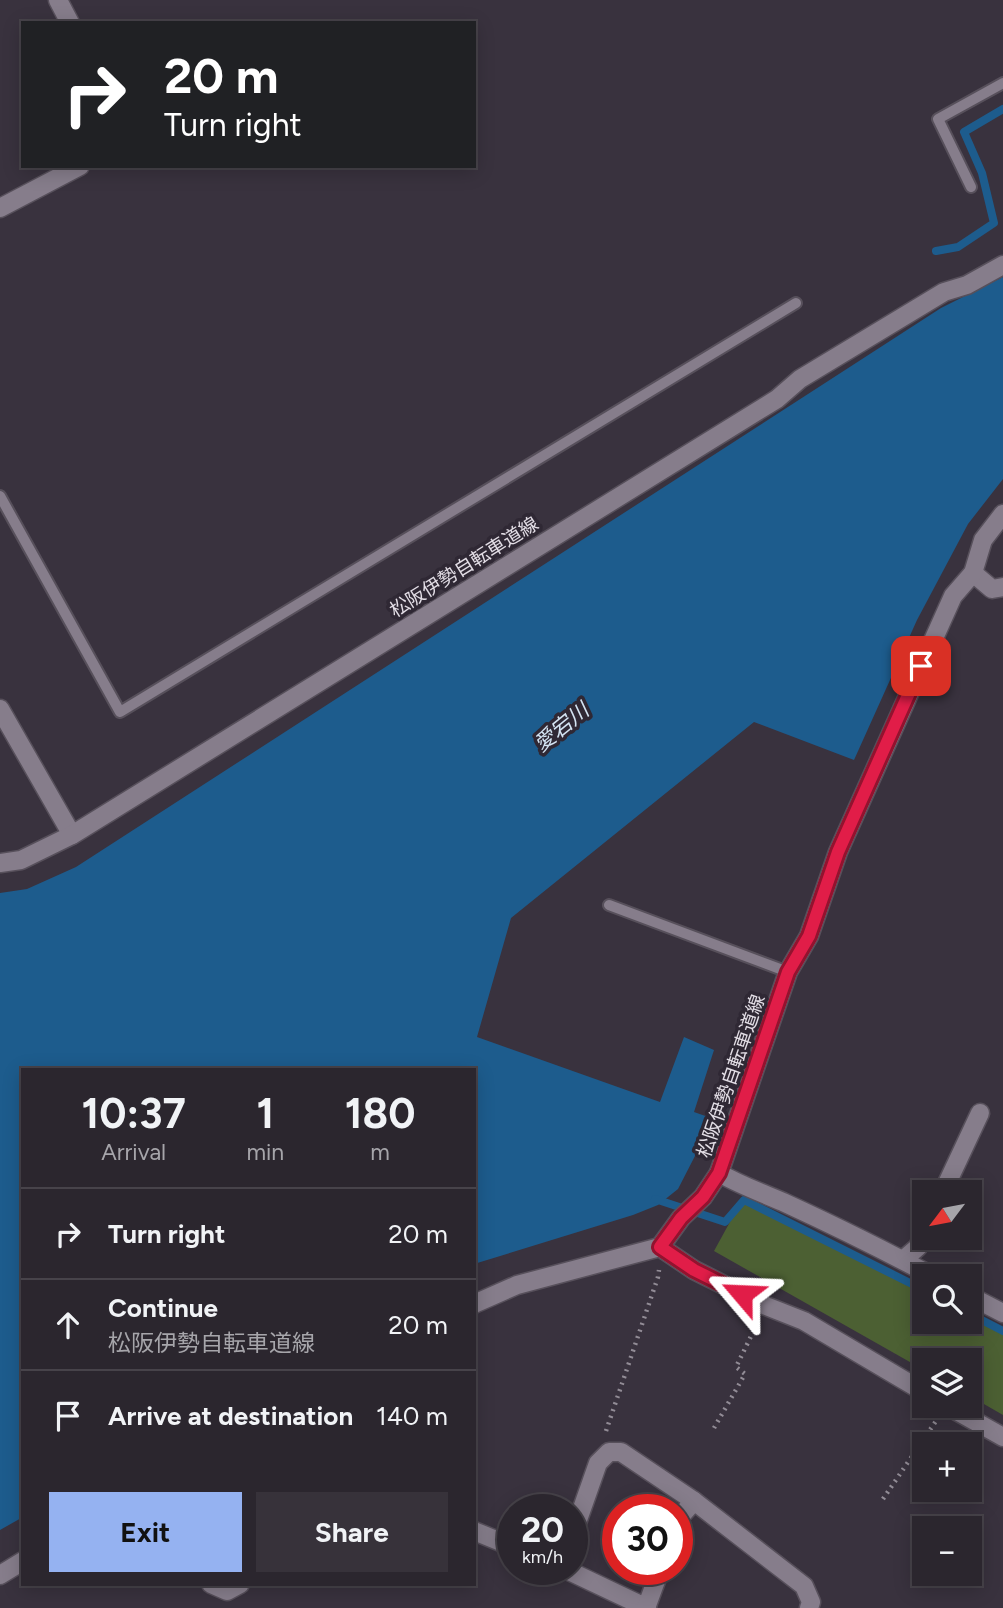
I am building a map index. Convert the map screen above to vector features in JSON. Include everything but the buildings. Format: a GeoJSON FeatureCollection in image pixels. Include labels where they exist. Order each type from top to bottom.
{"type":"FeatureCollection","features":[{"type":"Feature","properties":{"kind":"street"},"geometry":{"type":"LineString","coordinates":[[58,0],[69,21]]}},
{"type":"Feature","properties":{"kind":"street"},"geometry":{"type":"LineString","coordinates":[[0,208],[76,168]]}},
{"type":"Feature","properties":{"kind":"street","name":"松阪伊勢自転車道線"},"geometry":{"type":"LineString","coordinates":[[0,863],[21,860],[72,835],[765,406],[800,379],[944,292],[967,285],[1003,265]]}},
{"type":"Feature","properties":{"kind":"street","name":"松阪伊勢自転車道線"},"geometry":{"type":"LineString","coordinates":[[912,1265],[719,1173],[788,972],[809,936],[838,852],[953,596],[973,573],[983,540],[1003,514]]}},
{"type":"Feature","properties":{"kind":"street"},"geometry":{"type":"LineString","coordinates":[[973,573],[992,589],[1003,587]]}},
{"type":"Feature","properties":{"kind":"street"},"geometry":{"type":"LineString","coordinates":[[0,709],[72,835]]}},
{"type":"Feature","properties":{"kind":"street"},"geometry":{"type":"LineString","coordinates":[[949,1180],[980,1113]]}},
{"type":"Feature","properties":{"kind":"street"},"geometry":{"type":"LineString","coordinates":[[476,1303],[517,1284],[660,1247],[681,1218],[703,1197],[719,1173]]}},
{"type":"Feature","properties":{"kind":"street"},"geometry":{"type":"LineString","coordinates":[[660,1247],[694,1270],[766,1306],[804,1321],[912,1385]]}},
{"type":"Feature","properties":{"kind":"street"},"geometry":{"type":"LineString","coordinates":[[903,1260],[915,1250]]}},
{"type":"Feature","properties":{"kind":"street"},"geometry":{"type":"LineString","coordinates":[[982,1303],[1003,1314]]}},
{"type":"Feature","properties":{"kind":"street"},"geometry":{"type":"LineString","coordinates":[[969,1418],[1003,1437]]}},
{"type":"Feature","properties":{"kind":"street"},"geometry":{"type":"LineString","coordinates":[[587,1494],[598,1463],[609,1452],[621,1452],[694,1501],[804,1586],[811,1602],[809,1608]]}},
{"type":"Feature","properties":{"kind":"street"},"geometry":{"type":"LineString","coordinates":[[476,1532],[497,1540]]}},
{"type":"Feature","properties":{"kind":"street"},"geometry":{"type":"LineString","coordinates":[[0,1576],[21,1562]]}},
{"type":"Feature","properties":{"kind":"street"},"geometry":{"type":"LineString","coordinates":[[588,1580],[646,1608],[654,1585]]}},
{"type":"Feature","properties":{"kind":"street"},"geometry":{"type":"LineString","coordinates":[[216,1586],[228,1591],[237,1586]]}},
{"type":"Feature","properties":{"kind":"lane"},"geometry":{"type":"LineString","coordinates":[[971,187],[938,119],[1003,83]]}},
{"type":"Feature","properties":{"kind":"lane"},"geometry":{"type":"LineString","coordinates":[[0,496],[120,712],[796,303]]}},
{"type":"Feature","properties":{"kind":"lane"},"geometry":{"type":"LineString","coordinates":[[609,905],[788,972]]}},
{"type":"Feature","properties":{"kind":"path"},"geometry":{"type":"LineString","coordinates":[[609,1452],[605,1434],[658,1277],[660,1247]]}},
{"type":"Feature","properties":{"kind":"path"},"geometry":{"type":"LineString","coordinates":[[714,1428],[745,1374],[736,1367],[766,1306]]}},
{"type":"Feature","properties":{"kind":"path"},"geometry":{"type":"LineString","coordinates":[[883,1499],[937,1418]]}},
{"type":"Feature","properties":{"kind":"green space"},"geometry":{"type":"Polygon","coordinates":[[[742,1200],[912,1287],[912,1334],[982,1334],[982,1322],[1003,1333],[1003,1415],[982,1403],[982,1348],[912,1348],[912,1363],[714,1251],[742,1200]]]}},
{"type":"Feature","properties":{"kind":"water","name":"愛宕川"},"geometry":{"type":"Polygon","coordinates":[[[1003,277],[1003,479],[968,524],[917,620],[854,760],[754,722],[511,918],[477,1037],[660,1102],[684,1037],[714,1050],[694,1112],[714,1119],[678,1189],[658,1205],[633,1215],[476,1263],[476,1068],[21,1068],[21,1518],[0,1530],[0,893],[27,889],[76,867],[941,308],[1003,277]]]}},
{"type":"Feature","properties":{"kind":"waterway"},"geometry":{"type":"LineString","coordinates":[[936,251],[958,247],[994,223],[982,173],[964,132],[1003,109]]}},
{"type":"Feature","properties":{"kind":"waterway"},"geometry":{"type":"LineString","coordinates":[[655,1199],[725,1222],[744,1200],[912,1284]]}},
{"type":"Feature","properties":{"kind":"waterway"},"geometry":{"type":"LineString","coordinates":[[982,1320],[1003,1331]]}},
{"type":"Feature","properties":{"kind":"route"},"geometry":{"type":"LineString","coordinates":[[742,1294],[694,1270],[660,1247],[681,1218],[703,1197],[719,1173],[788,972],[809,936],[838,852],[921,666]]}}]}
